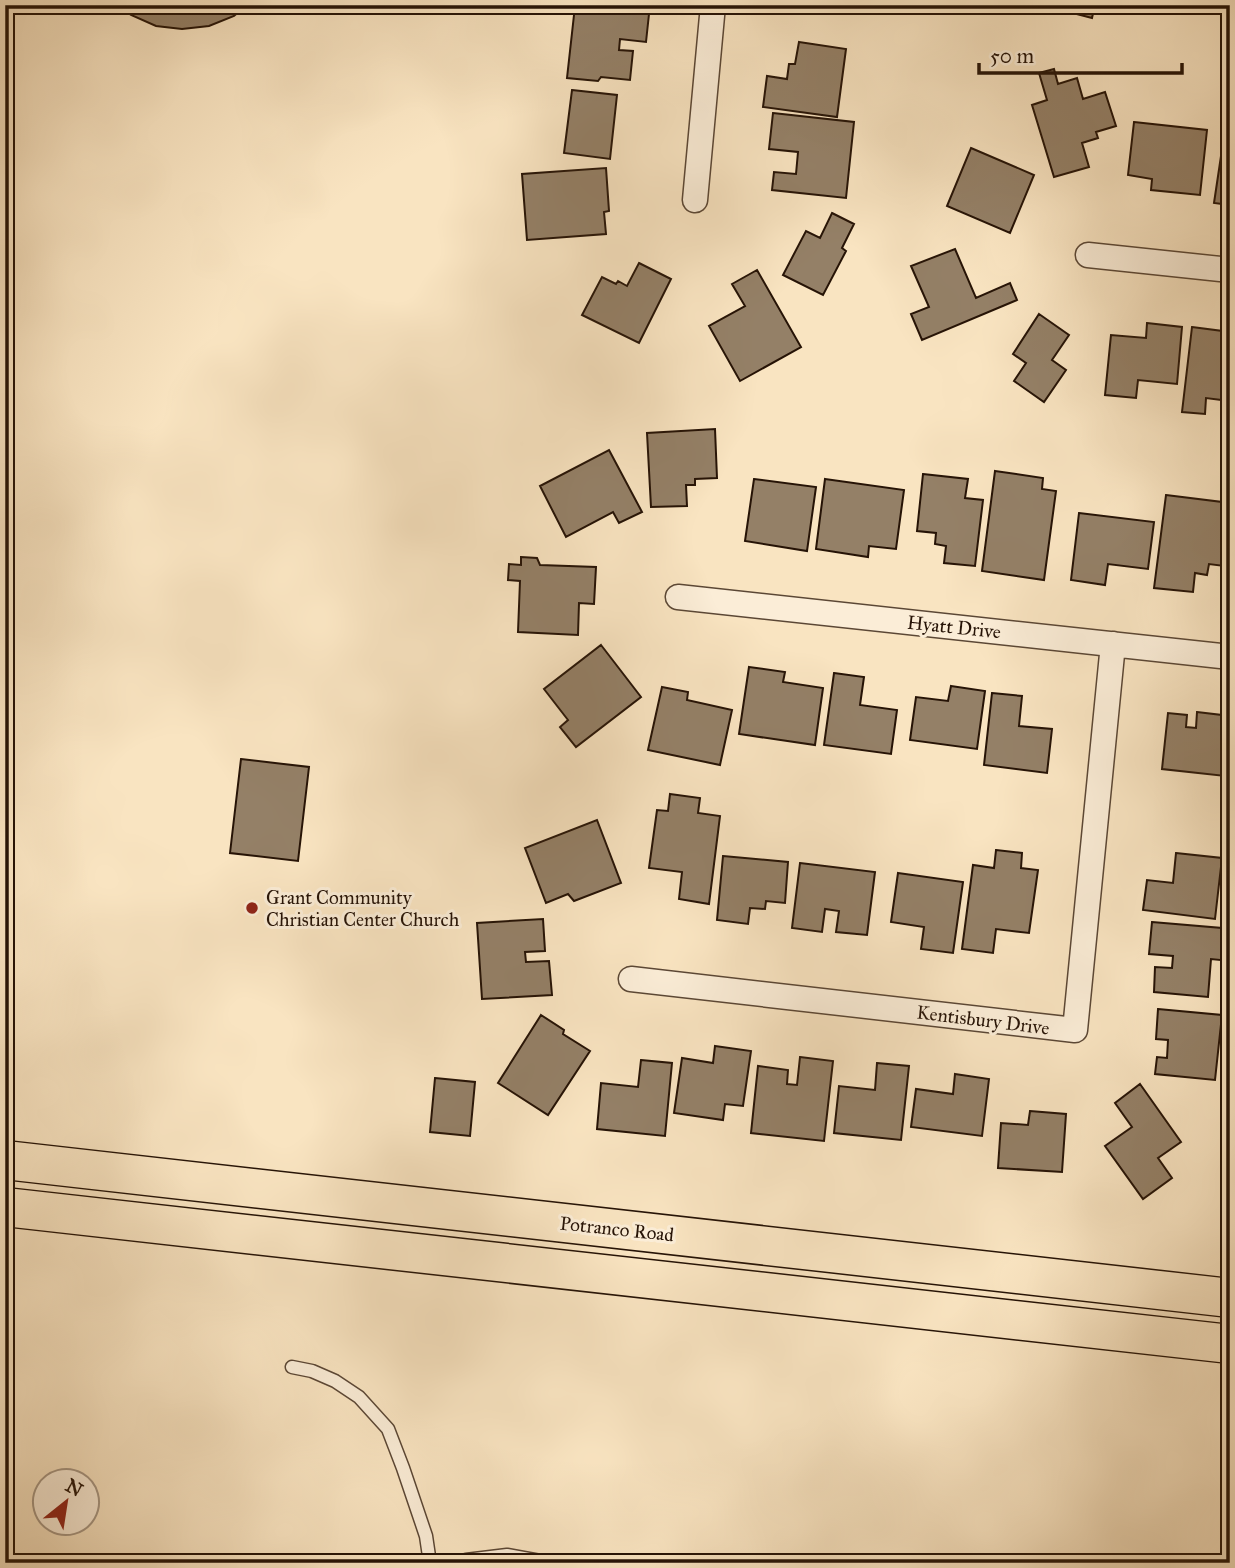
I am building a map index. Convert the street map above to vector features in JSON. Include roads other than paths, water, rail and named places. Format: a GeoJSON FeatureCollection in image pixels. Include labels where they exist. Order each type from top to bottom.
{"type":"FeatureCollection","features":[{"type":"Feature","properties":{"kind":"main road","name":"Potranco Road"},"geometry":{"type":"LineString","coordinates":[[5,1160],[1230,1298]]}},
{"type":"Feature","properties":{"kind":"main road"},"geometry":{"type":"LineString","coordinates":[[5,1207],[1230,1344]]}},
{"type":"Feature","properties":{"kind":"street"},"geometry":{"type":"LineString","coordinates":[[695,200],[713,5]]}},
{"type":"Feature","properties":{"kind":"street"},"geometry":{"type":"LineString","coordinates":[[1088,255],[1230,270]]}},
{"type":"Feature","properties":{"kind":"street","name":"Hyatt Drive"},"geometry":{"type":"LineString","coordinates":[[678,597],[1230,657]]}},
{"type":"Feature","properties":{"kind":"street","name":"Kentisbury Drive"},"geometry":{"type":"LineString","coordinates":[[631,979],[1075,1030],[1113,644]]}},
{"type":"Feature","properties":{"kind":"lane"},"geometry":{"type":"LineString","coordinates":[[292,1367],[312,1371],[335,1381],[359,1397],[388,1429],[426,1536],[430,1563]]}},
{"type":"Feature","properties":{"kind":"lane"},"geometry":{"type":"LineString","coordinates":[[462,1563],[466,1560],[507,1555],[551,1563]]}},
{"type":"Feature","properties":{"kind":"place","name":"Grant Community Christian Center Church"},"geometry":{"type":"Point","coordinates":[252,908]}}]}
